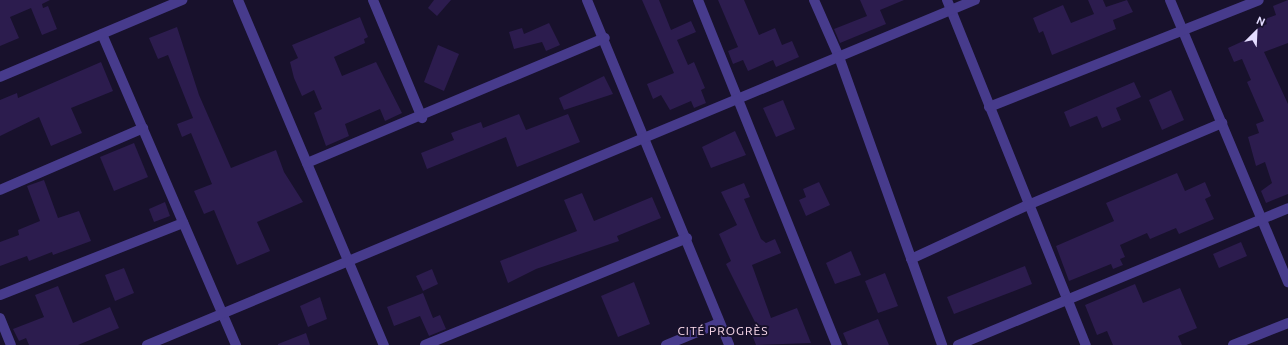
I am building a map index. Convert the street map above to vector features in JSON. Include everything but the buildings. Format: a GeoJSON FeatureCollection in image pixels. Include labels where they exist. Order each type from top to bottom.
{"type":"FeatureCollection","features":[{"type":"Feature","properties":{"kind":"street"},"geometry":{"type":"LineString","coordinates":[[0,77],[102,34],[158,5],[182,0]]}},
{"type":"Feature","properties":{"kind":"street"},"geometry":{"type":"LineString","coordinates":[[238,0],[384,345]]}},
{"type":"Feature","properties":{"kind":"street"},"geometry":{"type":"LineString","coordinates":[[373,0],[422,118]]}},
{"type":"Feature","properties":{"kind":"street"},"geometry":{"type":"LineString","coordinates":[[587,0],[605,38],[646,136],[729,345]]}},
{"type":"Feature","properties":{"kind":"street"},"geometry":{"type":"LineString","coordinates":[[698,0],[740,98],[837,345]]}},
{"type":"Feature","properties":{"kind":"street"},"geometry":{"type":"LineString","coordinates":[[814,0],[839,57],[942,345]]}},
{"type":"Feature","properties":{"kind":"street"},"geometry":{"type":"LineString","coordinates":[[947,0],[1066,300],[1086,345]]}},
{"type":"Feature","properties":{"kind":"street"},"geometry":{"type":"LineString","coordinates":[[147,345],[348,259],[975,0]]}},
{"type":"Feature","properties":{"kind":"street"},"geometry":{"type":"LineString","coordinates":[[1170,0],[1288,282]]}},
{"type":"Feature","properties":{"kind":"street"},"geometry":{"type":"LineString","coordinates":[[989,107],[1259,0]]}},
{"type":"Feature","properties":{"kind":"street"},"geometry":{"type":"LineString","coordinates":[[102,34],[236,345]]}},
{"type":"Feature","properties":{"kind":"street"},"geometry":{"type":"LineString","coordinates":[[307,163],[422,118],[605,38]]}},
{"type":"Feature","properties":{"kind":"street"},"geometry":{"type":"LineString","coordinates":[[911,259],[1028,205],[1222,123]]}},
{"type":"Feature","properties":{"kind":"street"},"geometry":{"type":"LineString","coordinates":[[0,190],[143,128]]}},
{"type":"Feature","properties":{"kind":"street"},"geometry":{"type":"LineString","coordinates":[[958,345],[1288,208]]}},
{"type":"Feature","properties":{"kind":"street"},"geometry":{"type":"LineString","coordinates":[[0,295],[183,223]]}},
{"type":"Feature","properties":{"kind":"street"},"geometry":{"type":"LineString","coordinates":[[425,345],[687,238]]}},
{"type":"Feature","properties":{"kind":"street"},"geometry":{"type":"LineString","coordinates":[[0,318],[11,345]]}},
{"type":"Feature","properties":{"kind":"street"},"geometry":{"type":"LineString","coordinates":[[666,345],[719,322]]}},
{"type":"Feature","properties":{"kind":"street"},"geometry":{"type":"LineString","coordinates":[[1233,345],[1288,323]]}},
{"type":"Feature","properties":{"kind":"district","name":"CITÉ PROGRÈS"},"geometry":{"type":"Point","coordinates":[723,331]}}]}
